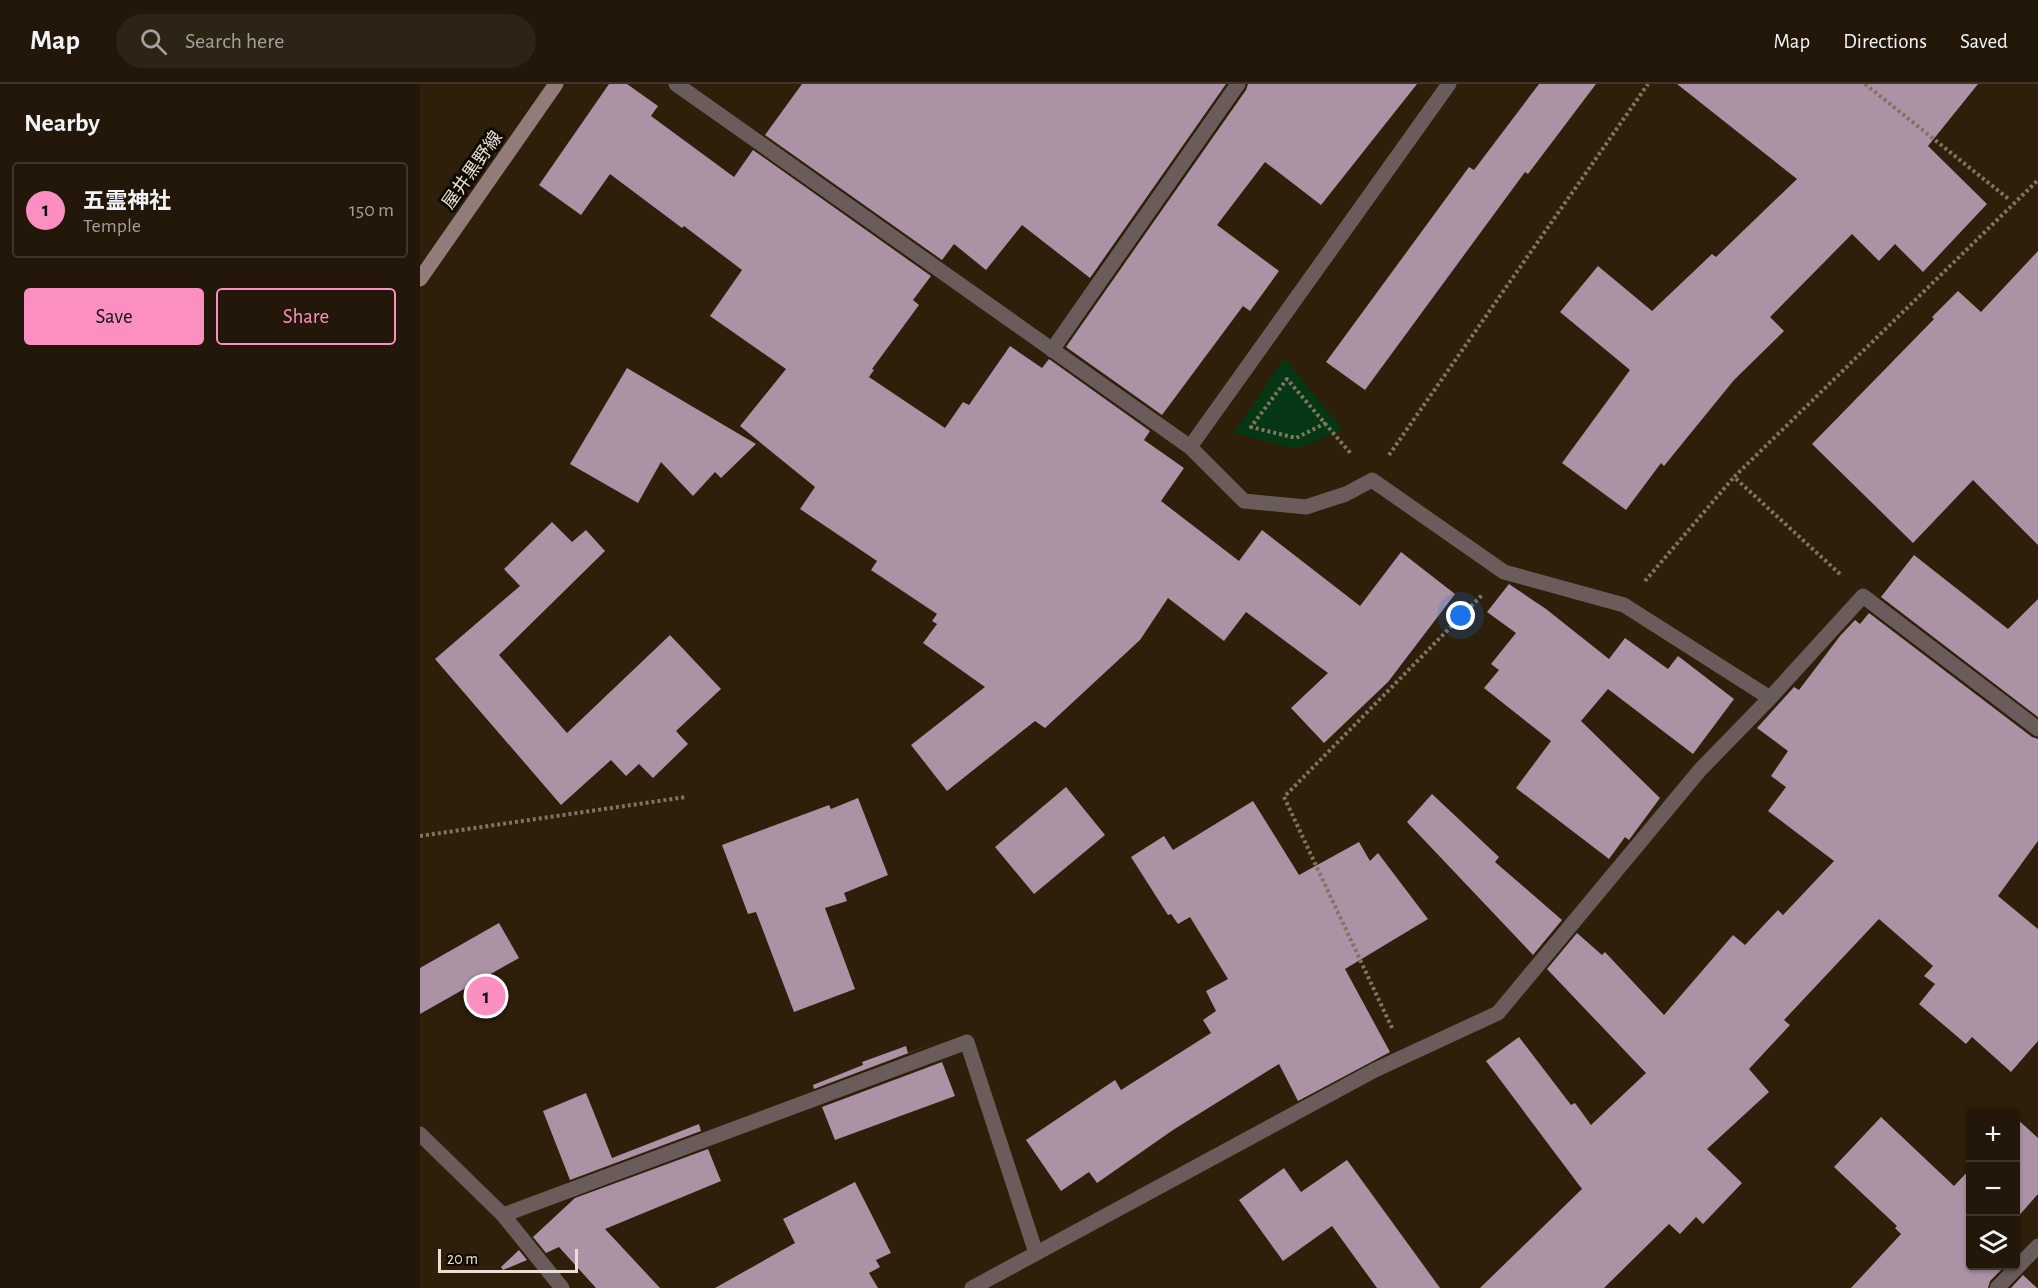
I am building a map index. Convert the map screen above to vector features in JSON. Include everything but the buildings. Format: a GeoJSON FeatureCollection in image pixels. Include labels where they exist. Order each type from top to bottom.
{"type":"FeatureCollection","features":[{"type":"Feature","properties":{"kind":"main road","name":"屋井黒野線"},"geometry":{"type":"LineString","coordinates":[[420,279],[556,84]]}},
{"type":"Feature","properties":{"kind":"street"},"geometry":{"type":"LineString","coordinates":[[676,84],[1190,447],[1244,501],[1306,507],[1346,494],[1372,480],[1504,572],[1624,605],[1770,698]]}},
{"type":"Feature","properties":{"kind":"street"},"geometry":{"type":"LineString","coordinates":[[1052,350],[1238,84]]}},
{"type":"Feature","properties":{"kind":"street"},"geometry":{"type":"LineString","coordinates":[[1190,447],[1449,84]]}},
{"type":"Feature","properties":{"kind":"street"},"geometry":{"type":"LineString","coordinates":[[972,1288],[1375,1070],[1498,1013],[1701,770],[1863,596],[2038,729]]}},
{"type":"Feature","properties":{"kind":"street"},"geometry":{"type":"LineString","coordinates":[[503,1215],[967,1042],[1036,1253]]}},
{"type":"Feature","properties":{"kind":"street"},"geometry":{"type":"LineString","coordinates":[[420,1134],[503,1215],[562,1288]]}},
{"type":"Feature","properties":{"kind":"street"},"geometry":{"type":"LineString","coordinates":[[1997,1288],[2038,1246]]}},
{"type":"Feature","properties":{"kind":"path"},"geometry":{"type":"LineString","coordinates":[[1326,423],[1296,438],[1251,427],[1287,380],[1326,423],[1372,480],[1648,84]]}},
{"type":"Feature","properties":{"kind":"path"},"geometry":{"type":"LineString","coordinates":[[1865,84],[2010,200]]}},
{"type":"Feature","properties":{"kind":"path"},"geometry":{"type":"LineString","coordinates":[[1624,605],[1734,477],[2038,180]]}},
{"type":"Feature","properties":{"kind":"path"},"geometry":{"type":"LineString","coordinates":[[1734,477],[1863,596]]}},
{"type":"Feature","properties":{"kind":"path"},"geometry":{"type":"LineString","coordinates":[[1405,1055],[1284,797],[1504,572]]}},
{"type":"Feature","properties":{"kind":"path"},"geometry":{"type":"LineString","coordinates":[[420,836],[686,797]]}},
{"type":"Feature","properties":{"kind":"green space"},"geometry":{"type":"Polygon","coordinates":[[[1284,358],[1343,430],[1295,449],[1234,433],[1284,358]]]}},
{"type":"Feature","properties":{"kind":"place","name":"五霊神社"},"geometry":{"type":"Point","coordinates":[486,996]}}]}
